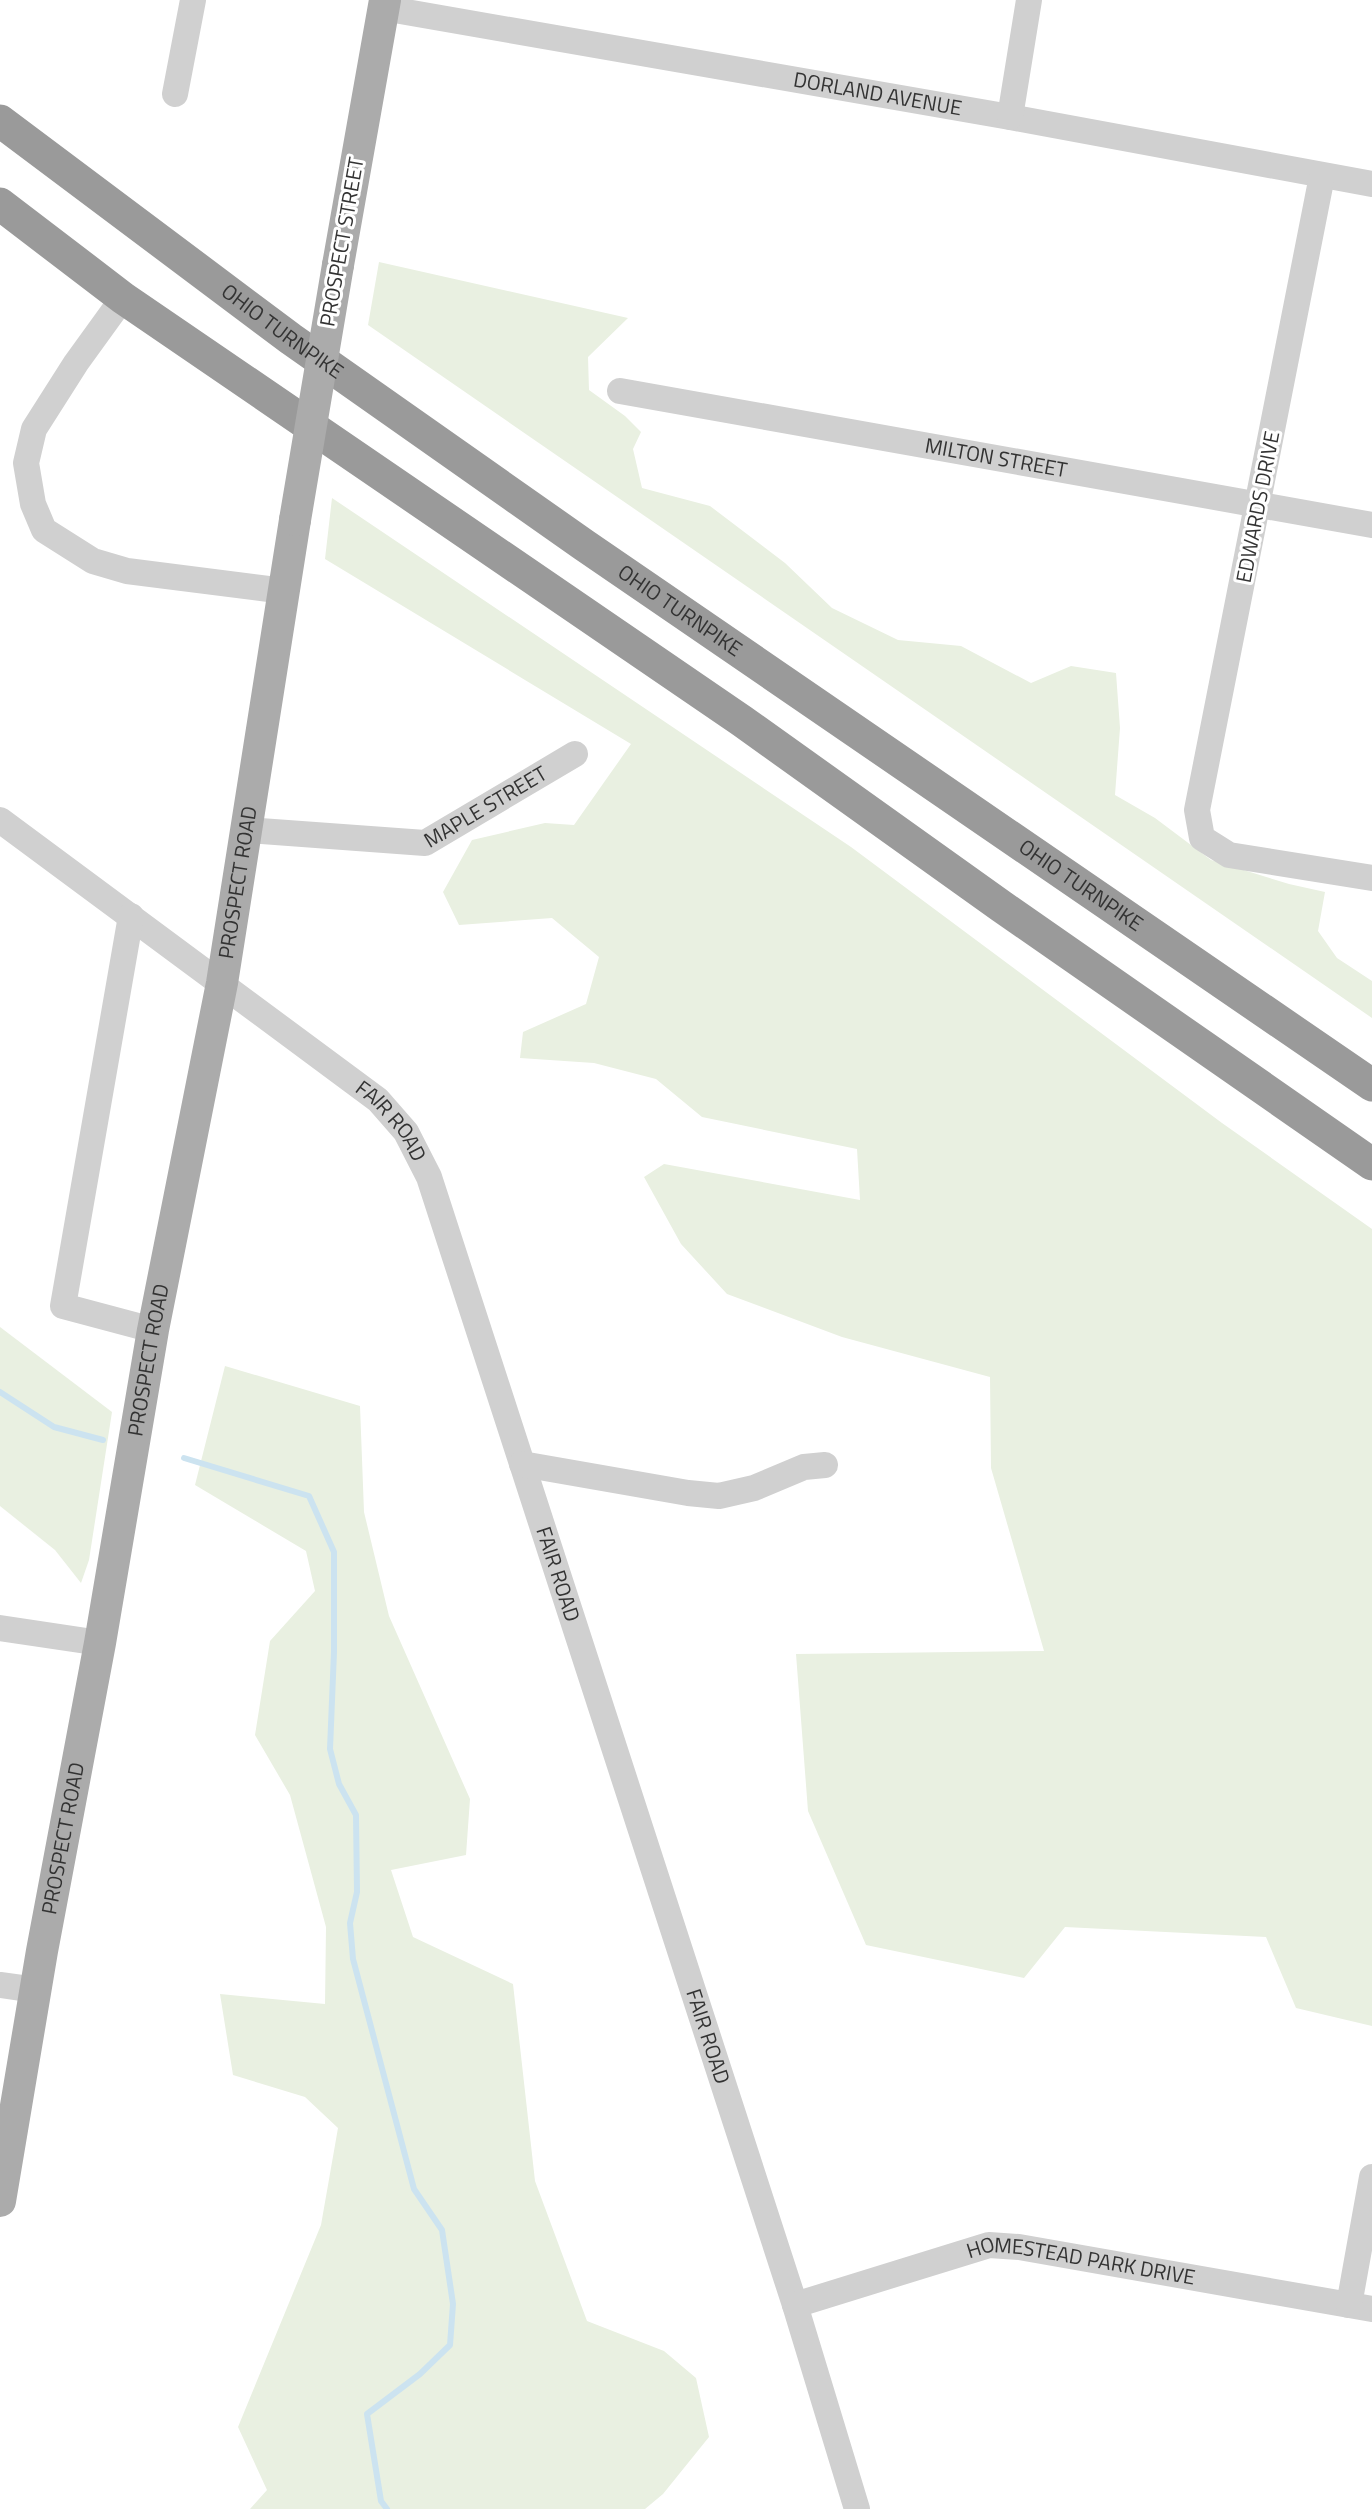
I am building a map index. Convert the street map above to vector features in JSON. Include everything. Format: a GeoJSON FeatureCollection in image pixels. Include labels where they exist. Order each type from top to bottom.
{"type":"FeatureCollection","features":[{"type":"Feature","properties":{"kind":"highway","name":"OHIO TURNPIKE"},"geometry":{"type":"LineString","coordinates":[[0,122],[291,339],[574,538],[1372,1085]]}},
{"type":"Feature","properties":{"kind":"highway"},"geometry":{"type":"LineString","coordinates":[[0,204],[123,298],[742,721],[1001,906],[1372,1164]]}},
{"type":"Feature","properties":{"kind":"main road","name":"PROSPECT STREET"},"geometry":{"type":"LineString","coordinates":[[295,520],[384,4]]}},
{"type":"Feature","properties":{"kind":"main road","name":"PROSPECT ROAD"},"geometry":{"type":"LineString","coordinates":[[0,2201],[100,1643],[153,1330],[222,983],[295,520]]}},
{"type":"Feature","properties":{"kind":"street"},"geometry":{"type":"LineString","coordinates":[[175,94],[193,0]]}},
{"type":"Feature","properties":{"kind":"street"},"geometry":{"type":"LineString","coordinates":[[1010,117],[1029,0]]}},
{"type":"Feature","properties":{"kind":"street","name":"DORLAND AVENUE"},"geometry":{"type":"LineString","coordinates":[[384,4],[1372,184]]}},
{"type":"Feature","properties":{"kind":"street","name":"EDWARDS DRIVE"},"geometry":{"type":"LineString","coordinates":[[1322,176],[1259,505],[1197,810],[1202,838],[1228,855],[1372,878]]}},
{"type":"Feature","properties":{"kind":"street"},"geometry":{"type":"LineString","coordinates":[[123,298],[76,363],[34,429],[26,463],[33,504],[44,530],[93,561],[127,571],[284,591]]}},
{"type":"Feature","properties":{"kind":"street","name":"MILTON STREET"},"geometry":{"type":"LineString","coordinates":[[620,391],[1372,525]]}},
{"type":"Feature","properties":{"kind":"street","name":"MAPLE STREET"},"geometry":{"type":"LineString","coordinates":[[247,830],[425,843],[574,754]]}},
{"type":"Feature","properties":{"kind":"street","name":"FAIR ROAD"},"geometry":{"type":"LineString","coordinates":[[0,820],[378,1100],[406,1132],[429,1177],[795,2305],[857,2509]]}},
{"type":"Feature","properties":{"kind":"street"},"geometry":{"type":"LineString","coordinates":[[130,916],[63,1306],[153,1330]]}},
{"type":"Feature","properties":{"kind":"street"},"geometry":{"type":"LineString","coordinates":[[522,1464],[688,1493],[719,1496],[754,1488],[804,1467],[825,1465]]}},
{"type":"Feature","properties":{"kind":"street"},"geometry":{"type":"LineString","coordinates":[[0,1628],[100,1643]]}},
{"type":"Feature","properties":{"kind":"street"},"geometry":{"type":"LineString","coordinates":[[0,1985],[36,1990]]}},
{"type":"Feature","properties":{"kind":"street"},"geometry":{"type":"LineString","coordinates":[[1361,2307],[1372,2177]]}},
{"type":"Feature","properties":{"kind":"street","name":"HOMESTEAD PARK DRIVE"},"geometry":{"type":"LineString","coordinates":[[795,2305],[989,2244],[1019,2247],[1361,2307]]}},
{"type":"Feature","properties":{"kind":"green space"},"geometry":{"type":"Polygon","coordinates":[[[379,262],[628,318],[588,357],[589,390],[625,416],[641,432],[633,449],[642,488],[710,506],[785,563],[832,608],[898,640],[961,646],[1031,683],[1071,666],[1116,673],[1120,728],[1115,795],[1155,818],[1211,860],[1289,884],[1325,892],[1318,931],[1337,958],[1372,981],[1372,1018],[368,325],[379,262]]]}},
{"type":"Feature","properties":{"kind":"green space"},"geometry":{"type":"Polygon","coordinates":[[[332,498],[851,847],[1222,1123],[1372,1229],[1372,2026],[1296,2008],[1266,1937],[1065,1927],[1024,1978],[866,1945],[808,1811],[796,1654],[1044,1651],[991,1468],[990,1377],[842,1337],[727,1294],[681,1244],[644,1177],[664,1164],[860,1200],[857,1149],[702,1117],[656,1079],[594,1063],[520,1058],[523,1032],[586,1004],[599,957],[552,918],[459,925],[443,892],[472,840],[545,823],[574,825],[631,744],[325,559],[332,498]]]}},
{"type":"Feature","properties":{"kind":"green space"},"geometry":{"type":"Polygon","coordinates":[[[0,1327],[112,1412],[89,1560],[81,1583],[55,1550],[0,1506],[0,1327]]]}},
{"type":"Feature","properties":{"kind":"green space"},"geometry":{"type":"Polygon","coordinates":[[[225,1366],[360,1406],[364,1512],[389,1616],[470,1799],[466,1855],[391,1870],[413,1937],[513,1984],[535,2181],[587,2321],[664,2351],[696,2378],[709,2437],[663,2494],[645,2509],[250,2509],[267,2490],[238,2427],[321,2225],[338,2128],[305,2097],[233,2075],[220,1994],[325,2004],[326,1927],[290,1795],[255,1735],[270,1641],[315,1591],[306,1551],[195,1485],[225,1366]]]}},
{"type":"Feature","properties":{"kind":"waterway"},"geometry":{"type":"LineString","coordinates":[[0,1392],[54,1427],[103,1440]]}},
{"type":"Feature","properties":{"kind":"waterway"},"geometry":{"type":"LineString","coordinates":[[184,1458],[309,1496],[334,1552],[334,1652],[330,1749],[339,1784],[356,1815],[357,1892],[350,1923],[353,1959],[414,2189],[442,2230],[453,2304],[450,2345],[420,2374],[367,2414],[381,2501],[387,2509]]}}]}
